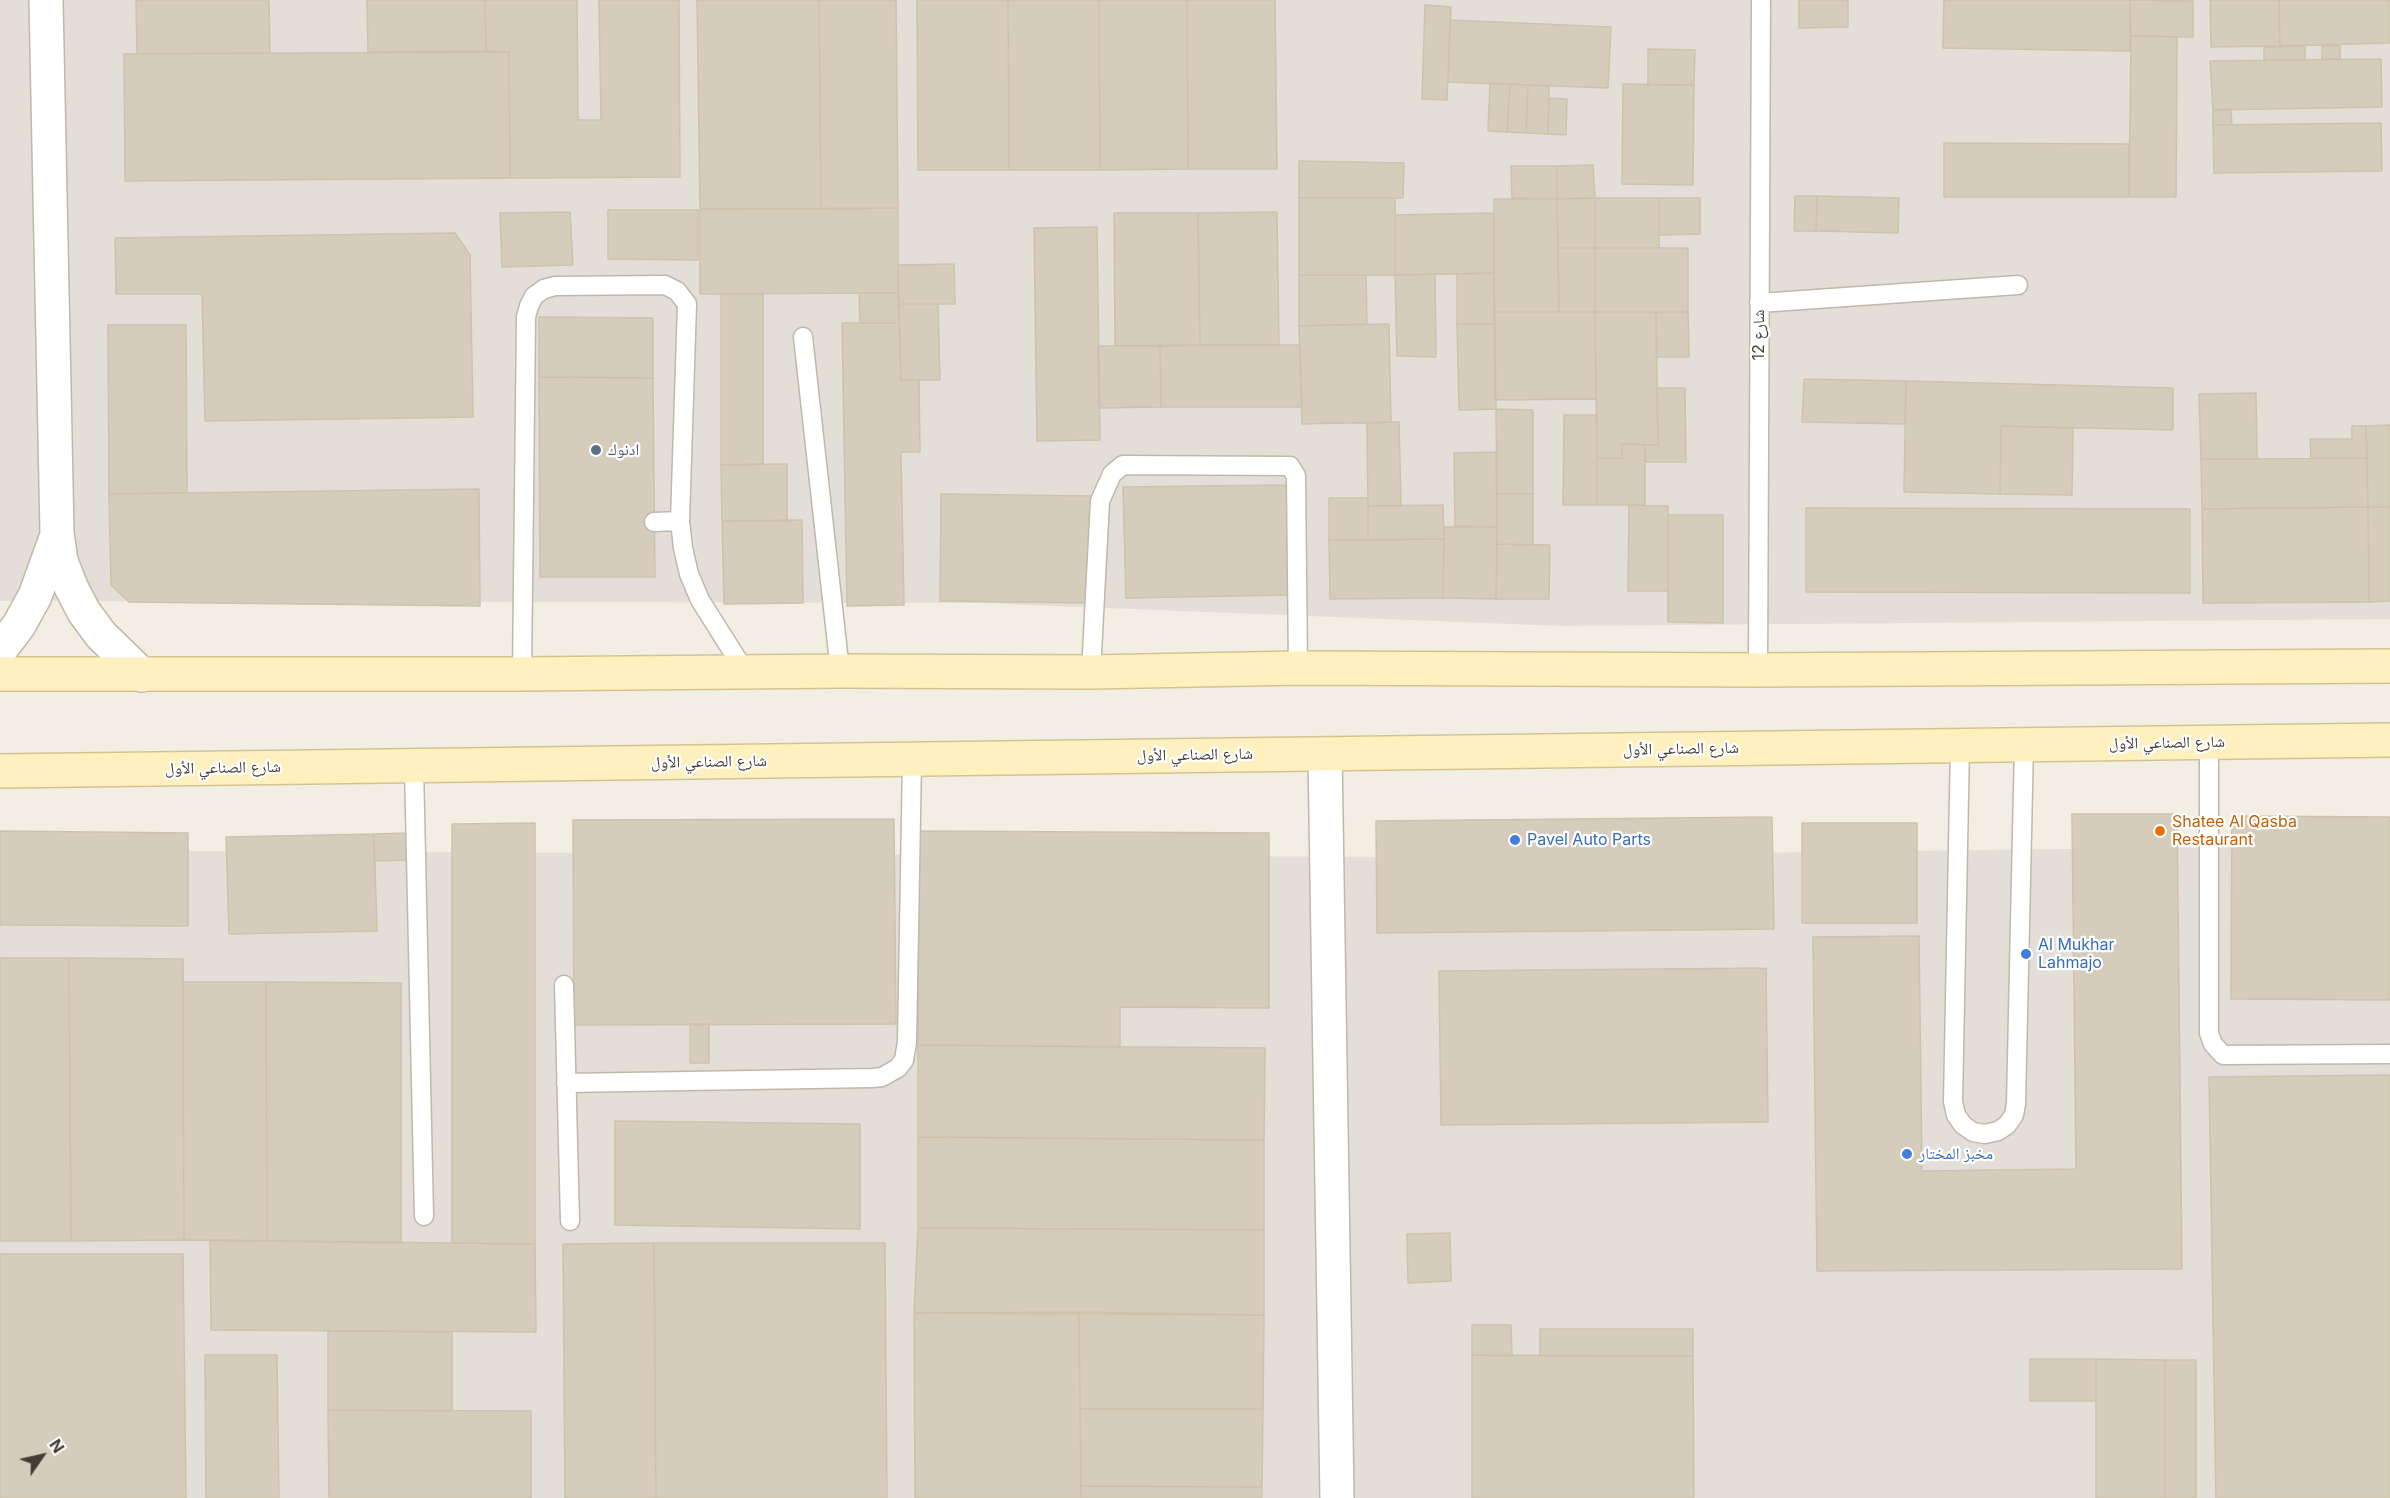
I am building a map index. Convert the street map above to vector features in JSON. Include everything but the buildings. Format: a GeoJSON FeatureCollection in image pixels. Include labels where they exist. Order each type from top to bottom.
{"type":"FeatureCollection","features":[{"type":"Feature","properties":{"kind":"main road"},"geometry":{"type":"LineString","coordinates":[[0,674],[1091,672],[1298,668],[1758,670],[2390,666]]}},
{"type":"Feature","properties":{"kind":"main road","name":"شارع الصناعي الأول"},"geometry":{"type":"LineString","coordinates":[[0,771],[2390,740]]}},
{"type":"Feature","properties":{"kind":"street"},"geometry":{"type":"LineString","coordinates":[[46,0],[57,533],[61,561],[84,612],[101,636],[142,675]]}},
{"type":"Feature","properties":{"kind":"street"},"geometry":{"type":"LineString","coordinates":[[0,650],[19,625],[35,596],[57,533]]}},
{"type":"Feature","properties":{"kind":"street"},"geometry":{"type":"LineString","coordinates":[[1325,754],[1337,1498]]}},
{"type":"Feature","properties":{"kind":"lane","name":"شارع 12"},"geometry":{"type":"LineString","coordinates":[[1758,670],[1761,0]]}},
{"type":"Feature","properties":{"kind":"lane"},"geometry":{"type":"LineString","coordinates":[[522,674],[531,524],[526,317],[529,306],[534,296],[544,289],[555,286],[665,285],[677,291],[687,304],[680,521],[683,548],[700,600],[746,673]]}},
{"type":"Feature","properties":{"kind":"lane"},"geometry":{"type":"LineString","coordinates":[[1759,303],[2019,285]]}},
{"type":"Feature","properties":{"kind":"lane"},"geometry":{"type":"LineString","coordinates":[[803,337],[840,671]]}},
{"type":"Feature","properties":{"kind":"lane"},"geometry":{"type":"LineString","coordinates":[[1091,672],[1100,501],[1112,474],[1123,465],[1290,466],[1296,476],[1298,668]]}},
{"type":"Feature","properties":{"kind":"lane"},"geometry":{"type":"LineString","coordinates":[[654,522],[680,521]]}},
{"type":"Feature","properties":{"kind":"lane"},"geometry":{"type":"LineString","coordinates":[[2209,742],[2209,1033],[2213,1044],[2223,1055],[2390,1054]]}},
{"type":"Feature","properties":{"kind":"lane"},"geometry":{"type":"LineString","coordinates":[[1960,745],[1953,1102],[1956,1115],[1964,1125],[1973,1132],[1985,1134],[1998,1131],[2007,1125],[2014,1115],[2016,1104],[2024,744]]}},
{"type":"Feature","properties":{"kind":"lane"},"geometry":{"type":"LineString","coordinates":[[566,1083],[873,1078],[882,1077],[898,1068],[904,1060],[907,1042],[912,759]]}},
{"type":"Feature","properties":{"kind":"lane"},"geometry":{"type":"LineString","coordinates":[[414,766],[424,1216]]}},
{"type":"Feature","properties":{"kind":"lane"},"geometry":{"type":"LineString","coordinates":[[564,985],[570,1221]]}},
{"type":"Feature","properties":{"kind":"shaded area"},"geometry":{"type":"Polygon","coordinates":[[[0,0],[2390,0],[2390,619],[1561,626],[980,603],[0,601],[0,0]]]}},
{"type":"Feature","properties":{"kind":"shaded area"},"geometry":{"type":"Polygon","coordinates":[[[2390,845],[2390,1498],[0,1498],[0,850],[1401,857],[2390,845]]]}},
{"type":"Feature","properties":{"kind":"place","name":"ادنوك"},"geometry":{"type":"Point","coordinates":[596,450]}},
{"type":"Feature","properties":{"kind":"place","name":"Shatee Al Qasba Restaurant"},"geometry":{"type":"Point","coordinates":[2160,831]}},
{"type":"Feature","properties":{"kind":"place","name":"Pavel Auto Parts"},"geometry":{"type":"Point","coordinates":[1515,840]}},
{"type":"Feature","properties":{"kind":"place","name":"Al Mukhar Lahmajo"},"geometry":{"type":"Point","coordinates":[2026,954]}},
{"type":"Feature","properties":{"kind":"place","name":"مخبز المختار"},"geometry":{"type":"Point","coordinates":[1907,1154]}}]}
